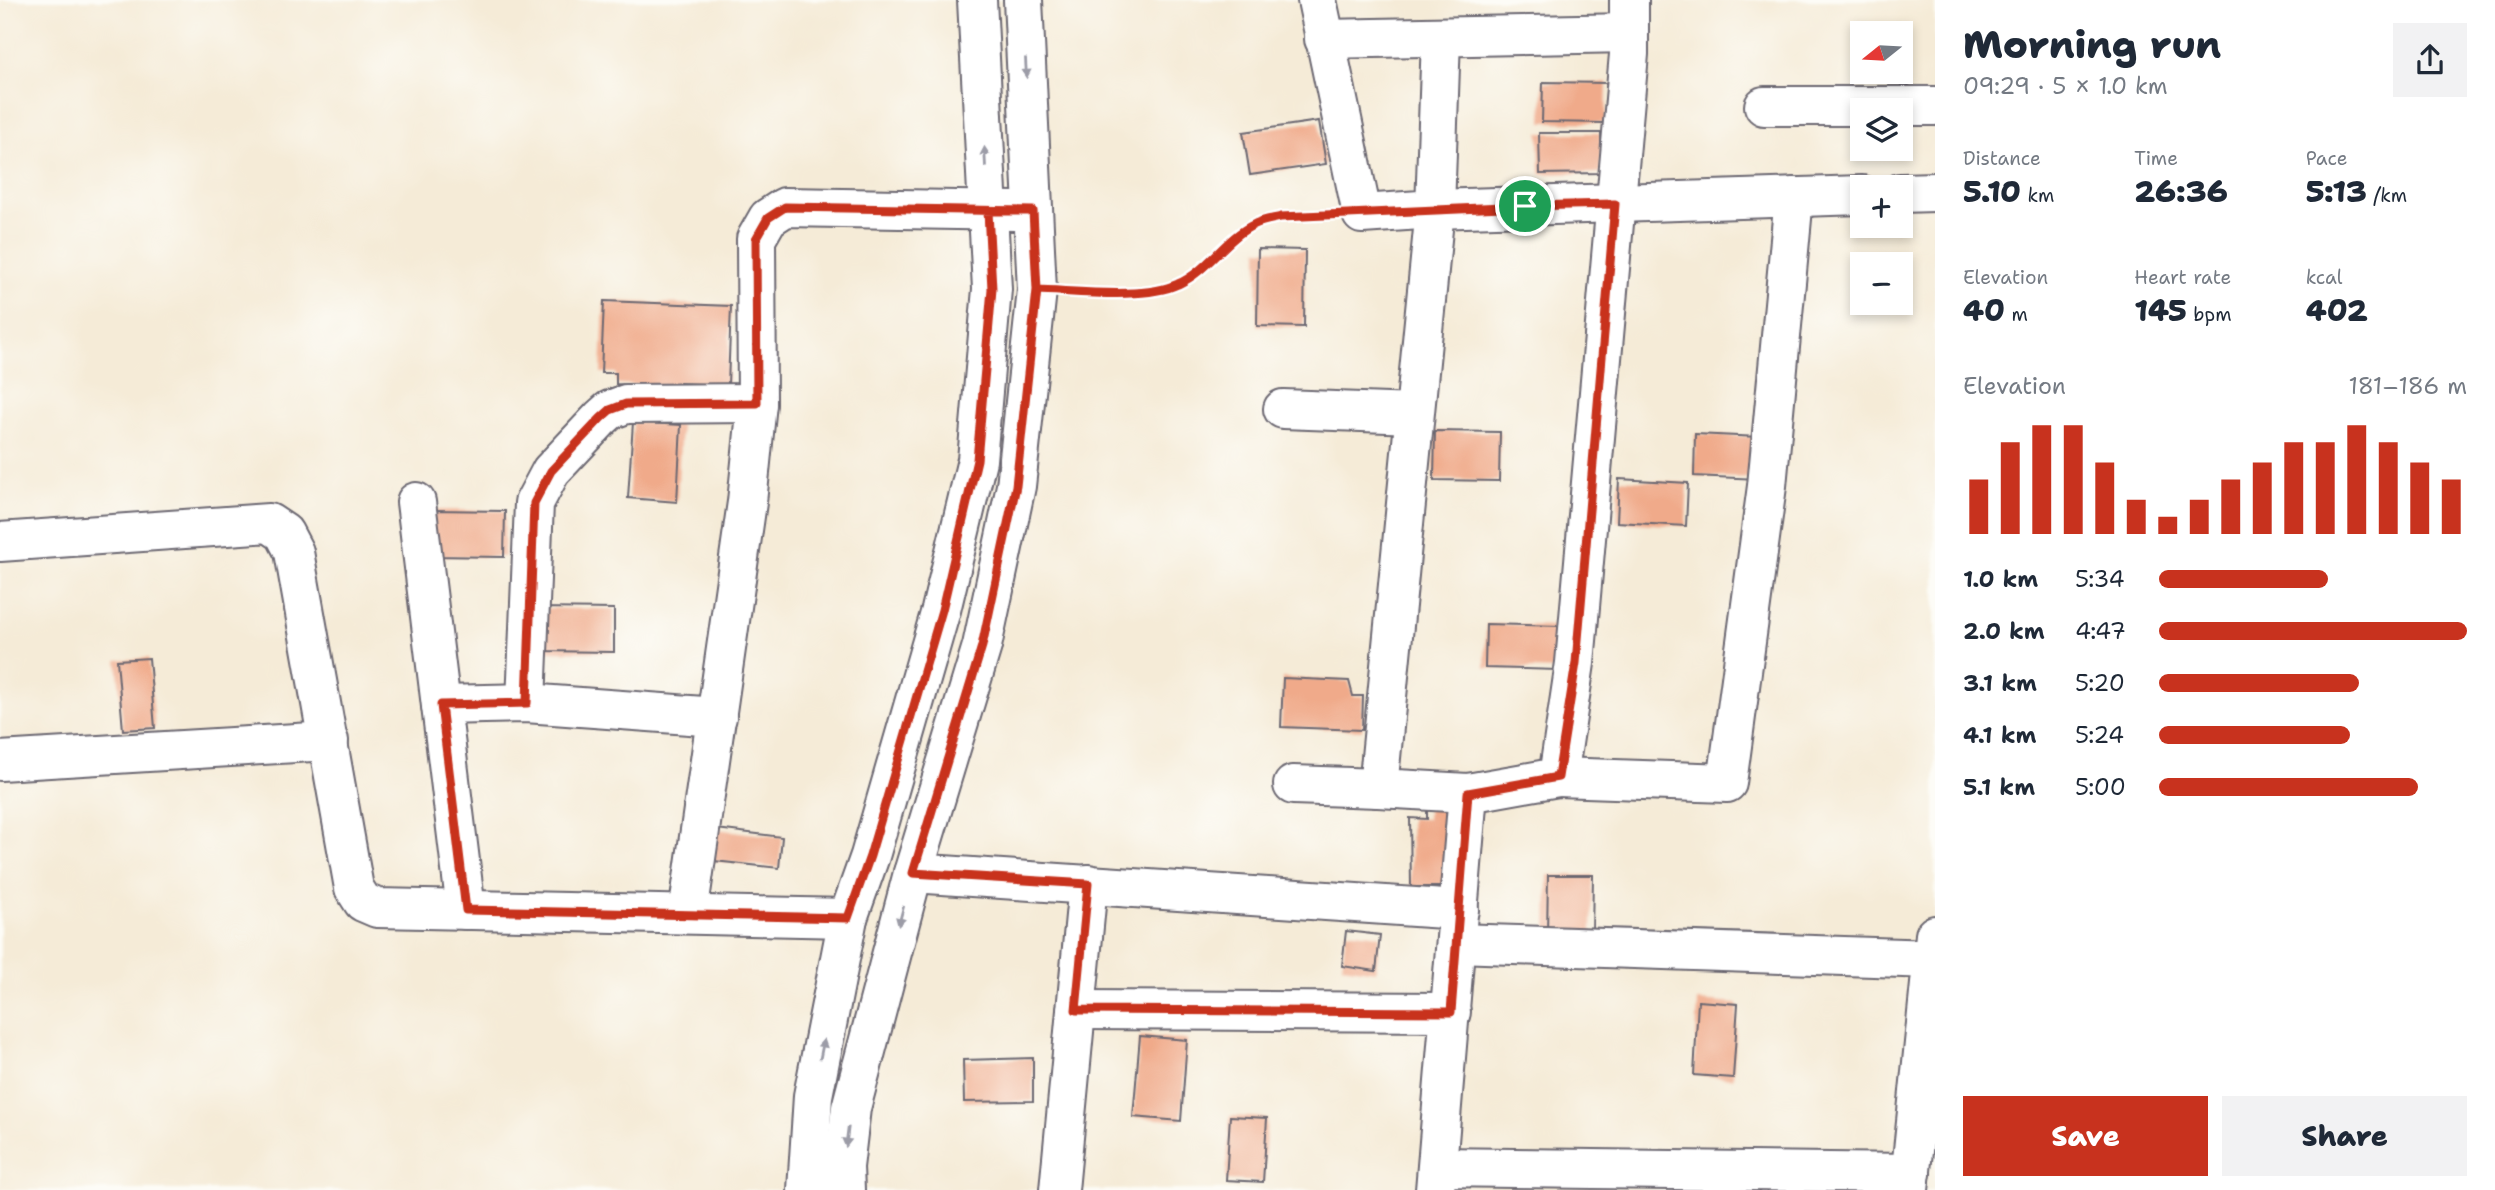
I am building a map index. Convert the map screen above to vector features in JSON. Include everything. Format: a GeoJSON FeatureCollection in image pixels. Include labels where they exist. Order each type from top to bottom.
{"type":"FeatureCollection","features":[{"type":"Feature","properties":{"kind":"street"},"geometry":{"type":"LineString","coordinates":[[807,1190],[813,1096],[848,918],[870,856],[942,610],[977,460],[992,289],[977,0]]}},
{"type":"Feature","properties":{"kind":"street"},"geometry":{"type":"LineString","coordinates":[[845,1190],[844,1167],[851,1108],[913,873],[982,646],[1016,486],[1037,290],[1023,0]]}},
{"type":"Feature","properties":{"kind":"street"},"geometry":{"type":"LineString","coordinates":[[1317,0],[1362,214],[1435,209],[1850,195]]}},
{"type":"Feature","properties":{"kind":"street"},"geometry":{"type":"LineString","coordinates":[[1324,39],[1441,37],[1629,17],[1629,54],[1576,663],[1558,777]]}},
{"type":"Feature","properties":{"kind":"street"},"geometry":{"type":"LineString","coordinates":[[1378,788],[1435,209],[1441,37]]}},
{"type":"Feature","properties":{"kind":"street"},"geometry":{"type":"LineString","coordinates":[[1765,106],[1935,106]]}},
{"type":"Feature","properties":{"kind":"street"},"geometry":{"type":"LineString","coordinates":[[1913,193],[1935,192]]}},
{"type":"Feature","properties":{"kind":"street"},"geometry":{"type":"LineString","coordinates":[[1293,785],[1468,793],[1558,777],[1727,783],[1768,486],[1794,197]]}},
{"type":"Feature","properties":{"kind":"street"},"geometry":{"type":"LineString","coordinates":[[688,914],[747,502],[757,403],[756,239],[768,218],[785,207],[1033,211]]}},
{"type":"Feature","properties":{"kind":"street"},"geometry":{"type":"LineString","coordinates":[[527,703],[534,503],[551,471],[601,418],[610,410],[626,404],[757,403]]}},
{"type":"Feature","properties":{"kind":"street"},"geometry":{"type":"LineString","coordinates":[[1283,409],[1414,414]]}},
{"type":"Feature","properties":{"kind":"street"},"geometry":{"type":"LineString","coordinates":[[416,502],[466,910]]}},
{"type":"Feature","properties":{"kind":"street"},"geometry":{"type":"LineString","coordinates":[[0,542],[269,523],[284,533],[294,552],[354,888],[363,902],[377,908],[848,918]]}},
{"type":"Feature","properties":{"kind":"street"},"geometry":{"type":"LineString","coordinates":[[441,705],[527,703],[717,717]]}},
{"type":"Feature","properties":{"kind":"street"},"geometry":{"type":"LineString","coordinates":[[0,761],[328,741]]}},
{"type":"Feature","properties":{"kind":"street"},"geometry":{"type":"LineString","coordinates":[[913,873],[1088,884],[1457,927],[1934,947],[1910,1181],[1437,1179],[1451,1012],[1457,927],[1468,793]]}},
{"type":"Feature","properties":{"kind":"street"},"geometry":{"type":"LineString","coordinates":[[1059,1190],[1088,884]]}},
{"type":"Feature","properties":{"kind":"street"},"geometry":{"type":"LineString","coordinates":[[1076,1010],[1451,1012]]}},
{"type":"Feature","properties":{"kind":"path"},"geometry":{"type":"LineString","coordinates":[[1037,290],[1134,292],[1162,289],[1179,284],[1197,272],[1255,224],[1281,217],[1362,214]]}},
{"type":"Feature","properties":{"kind":"building"},"geometry":{"type":"Polygon","coordinates":[[[1543,82],[1607,83],[1606,123],[1542,122],[1543,82]]]}},
{"type":"Feature","properties":{"kind":"building"},"geometry":{"type":"Polygon","coordinates":[[[1319,121],[1326,164],[1250,175],[1243,132],[1319,121]]]}},
{"type":"Feature","properties":{"kind":"building"},"geometry":{"type":"Polygon","coordinates":[[[1539,133],[1601,133],[1601,173],[1540,174],[1539,133]]]}},
{"type":"Feature","properties":{"kind":"building"},"geometry":{"type":"Polygon","coordinates":[[[1258,249],[1305,250],[1304,327],[1257,326],[1258,249]]]}},
{"type":"Feature","properties":{"kind":"building"},"geometry":{"type":"Polygon","coordinates":[[[604,301],[731,306],[728,385],[616,384],[616,373],[601,373],[604,301]]]}},
{"type":"Feature","properties":{"kind":"building"},"geometry":{"type":"Polygon","coordinates":[[[633,422],[681,425],[677,502],[628,498],[633,422]]]}},
{"type":"Feature","properties":{"kind":"building"},"geometry":{"type":"Polygon","coordinates":[[[1435,431],[1500,432],[1499,481],[1434,480],[1435,431]]]}},
{"type":"Feature","properties":{"kind":"building"},"geometry":{"type":"Polygon","coordinates":[[[1695,434],[1759,437],[1758,479],[1694,476],[1695,434]]]}},
{"type":"Feature","properties":{"kind":"building"},"geometry":{"type":"Polygon","coordinates":[[[1619,479],[1688,483],[1686,526],[1617,522],[1619,479]]]}},
{"type":"Feature","properties":{"kind":"building"},"geometry":{"type":"Polygon","coordinates":[[[432,510],[505,511],[504,557],[431,556],[432,510]]]}},
{"type":"Feature","properties":{"kind":"building"},"geometry":{"type":"Polygon","coordinates":[[[538,608],[614,609],[614,652],[538,651],[538,608]]]}},
{"type":"Feature","properties":{"kind":"building"},"geometry":{"type":"Polygon","coordinates":[[[1486,624],[1559,626],[1558,670],[1485,668],[1486,624]]]}},
{"type":"Feature","properties":{"kind":"building"},"geometry":{"type":"Polygon","coordinates":[[[149,658],[155,728],[123,730],[117,660],[149,658]]]}},
{"type":"Feature","properties":{"kind":"building"},"geometry":{"type":"Polygon","coordinates":[[[1283,678],[1349,681],[1353,696],[1363,696],[1362,730],[1281,727],[1283,678]]]}},
{"type":"Feature","properties":{"kind":"building"},"geometry":{"type":"Polygon","coordinates":[[[1427,804],[1453,804],[1453,887],[1411,887],[1410,818],[1427,819],[1427,804]]]}},
{"type":"Feature","properties":{"kind":"building"},"geometry":{"type":"Polygon","coordinates":[[[708,828],[782,837],[779,868],[705,860],[708,828]]]}},
{"type":"Feature","properties":{"kind":"building"},"geometry":{"type":"Polygon","coordinates":[[[1548,875],[1593,875],[1592,936],[1547,936],[1548,875]]]}},
{"type":"Feature","properties":{"kind":"building"},"geometry":{"type":"Polygon","coordinates":[[[1346,931],[1380,935],[1376,971],[1342,966],[1346,931]]]}},
{"type":"Feature","properties":{"kind":"building"},"geometry":{"type":"Polygon","coordinates":[[[1698,1001],[1738,1004],[1733,1078],[1694,1075],[1698,1001]]]}},
{"type":"Feature","properties":{"kind":"building"},"geometry":{"type":"Polygon","coordinates":[[[1140,1036],[1187,1040],[1181,1121],[1133,1117],[1140,1036]]]}},
{"type":"Feature","properties":{"kind":"building"},"geometry":{"type":"Polygon","coordinates":[[[1033,1058],[1033,1101],[964,1102],[963,1060],[1033,1058]]]}},
{"type":"Feature","properties":{"kind":"building"},"geometry":{"type":"Polygon","coordinates":[[[1230,1116],[1267,1118],[1263,1182],[1226,1180],[1230,1116]]]}},
{"type":"Feature","properties":{"kind":"route"},"geometry":{"type":"LineString","coordinates":[[1525,206],[1281,217],[1255,224],[1179,284],[1134,292],[1037,290],[1033,211],[988,211],[992,289],[977,460],[942,610],[870,856],[848,918],[466,910],[441,705],[527,703],[534,503],[551,471],[601,418],[610,410],[626,404],[757,403],[756,239],[768,218],[785,207],[1033,211],[1037,290],[1016,486],[982,646],[913,873],[1088,884],[1076,1010],[1451,1012],[1468,793],[1558,777],[1576,663],[1615,204],[1525,206]]}}]}
